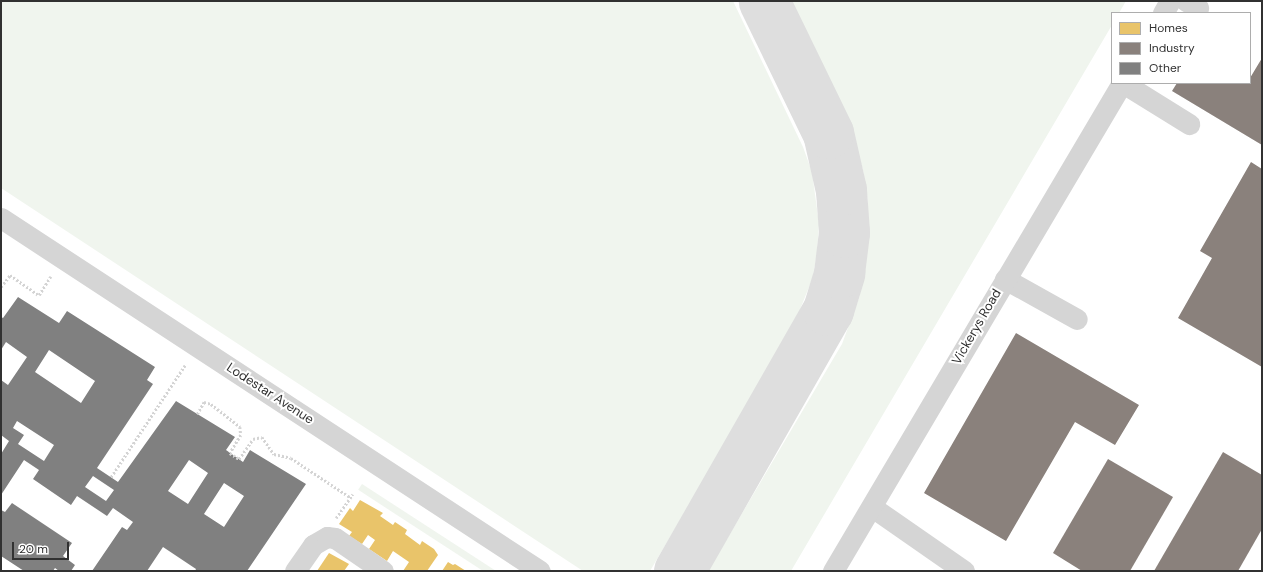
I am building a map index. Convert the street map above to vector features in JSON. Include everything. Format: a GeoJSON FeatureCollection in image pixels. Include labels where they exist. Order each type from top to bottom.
{"type":"FeatureCollection","features":[{"type":"Feature","properties":{"kind":"street"},"geometry":{"type":"LineString","coordinates":[[1164,12],[1170,1]]}},
{"type":"Feature","properties":{"kind":"street","name":"Vickerys Road"},"geometry":{"type":"LineString","coordinates":[[833,571],[1121,84]]}},
{"type":"Feature","properties":{"kind":"street"},"geometry":{"type":"LineString","coordinates":[[1124,84],[1189,124]]}},
{"type":"Feature","properties":{"kind":"street","name":"Lodestar Avenue"},"geometry":{"type":"LineString","coordinates":[[1,218],[540,571]]}},
{"type":"Feature","properties":{"kind":"street"},"geometry":{"type":"LineString","coordinates":[[1005,279],[1077,320]]}},
{"type":"Feature","properties":{"kind":"street"},"geometry":{"type":"LineString","coordinates":[[872,507],[964,571]]}},
{"type":"Feature","properties":{"kind":"street"},"geometry":{"type":"LineString","coordinates":[[295,571],[313,545],[322,538],[335,538],[383,571]]}},
{"type":"Feature","properties":{"kind":"path"},"geometry":{"type":"LineString","coordinates":[[1,287],[10,275],[39,295],[51,276]]}},
{"type":"Feature","properties":{"kind":"path"},"geometry":{"type":"LineString","coordinates":[[111,478],[185,365]]}},
{"type":"Feature","properties":{"kind":"path"},"geometry":{"type":"LineString","coordinates":[[197,414],[204,402],[211,404],[240,427],[241,435],[230,453],[239,459],[253,439],[262,437],[274,454],[291,458],[350,497]]}},
{"type":"Feature","properties":{"kind":"path"},"geometry":{"type":"LineString","coordinates":[[322,538],[353,494]]}},
{"type":"Feature","properties":{"kind":"shaded area"},"geometry":{"type":"Polygon","coordinates":[[[1,1],[733,1],[803,147],[812,172],[819,224],[817,252],[813,277],[791,332],[650,571],[583,571],[1,188],[1,1]]]}},
{"type":"Feature","properties":{"kind":"shaded area"},"geometry":{"type":"Polygon","coordinates":[[[788,1],[1126,1],[1120,12],[1111,12],[1111,27],[791,571],[708,571],[842,344],[859,298],[865,267],[868,201],[863,170],[853,136],[788,1]]]}},
{"type":"Feature","properties":{"kind":"shaded area"},"geometry":{"type":"Polygon","coordinates":[[[362,484],[495,571],[483,571],[358,490],[362,484]]]}},
{"type":"Feature","properties":{"kind":"building: Homes"},"geometry":{"type":"Polygon","coordinates":[[[360,500],[383,513],[380,516],[393,525],[395,522],[407,530],[405,534],[420,545],[422,541],[434,549],[438,555],[427,571],[403,571],[409,562],[393,551],[387,561],[369,549],[375,540],[368,535],[362,544],[349,536],[352,532],[339,524],[350,508],[353,511],[360,500]]]}},
{"type":"Feature","properties":{"kind":"building: Homes"},"geometry":{"type":"Polygon","coordinates":[[[329,553],[349,564],[344,571],[317,571],[329,553]]]}},
{"type":"Feature","properties":{"kind":"building: Homes"},"geometry":{"type":"Polygon","coordinates":[[[448,562],[453,565],[455,564],[466,571],[442,571],[448,562]]]}},
{"type":"Feature","properties":{"kind":"building: Industry"},"geometry":{"type":"Polygon","coordinates":[[[1262,58],[1262,145],[1172,91],[1176,84],[1251,84],[1251,76],[1262,58]]]}},
{"type":"Feature","properties":{"kind":"building: Industry"},"geometry":{"type":"Polygon","coordinates":[[[1251,162],[1262,169],[1262,367],[1178,318],[1212,258],[1200,251],[1251,162]]]}},
{"type":"Feature","properties":{"kind":"building: Industry"},"geometry":{"type":"Polygon","coordinates":[[[1016,333],[1139,405],[1115,445],[1075,422],[1006,541],[924,493],[1016,333]]]}},
{"type":"Feature","properties":{"kind":"building: Industry"},"geometry":{"type":"Polygon","coordinates":[[[1223,452],[1262,475],[1262,529],[1238,571],[1154,571],[1223,452]]]}},
{"type":"Feature","properties":{"kind":"building: Industry"},"geometry":{"type":"Polygon","coordinates":[[[1108,459],[1173,497],[1130,571],[1082,571],[1053,553],[1108,459]]]}},
{"type":"Feature","properties":{"kind":"building: Other"},"geometry":{"type":"Polygon","coordinates":[[[18,297],[59,323],[67,311],[155,367],[147,380],[153,384],[97,468],[118,482],[176,401],[235,437],[226,450],[243,462],[250,450],[306,484],[247,571],[195,571],[196,569],[163,547],[147,571],[92,571],[122,527],[127,530],[133,522],[113,508],[107,516],[77,496],[71,505],[33,479],[39,470],[24,460],[1,495],[1,454],[9,441],[1,435],[1,380],[8,385],[27,357],[6,342],[1,350],[1,317],[3,318],[18,297]],[[49,350],[35,372],[81,403],[95,381],[49,350]],[[17,421],[13,428],[24,435],[18,444],[44,461],[54,445],[17,421]],[[189,460],[168,491],[188,504],[208,473],[189,460]],[[93,476],[85,487],[106,501],[114,490],[93,476]],[[224,483],[204,514],[224,527],[244,496],[224,483]]]}},
{"type":"Feature","properties":{"kind":"building: Other"},"geometry":{"type":"Polygon","coordinates":[[[12,503],[72,543],[63,556],[75,565],[71,571],[59,571],[55,568],[53,571],[24,571],[1,556],[1,510],[5,512],[12,503]]]}},
{"type":"Feature","properties":{"kind":"taxiway"},"geometry":{"type":"LineString","coordinates":[[679,571],[828,310],[839,273],[844,232],[841,190],[828,133],[764,1]]}}]}
